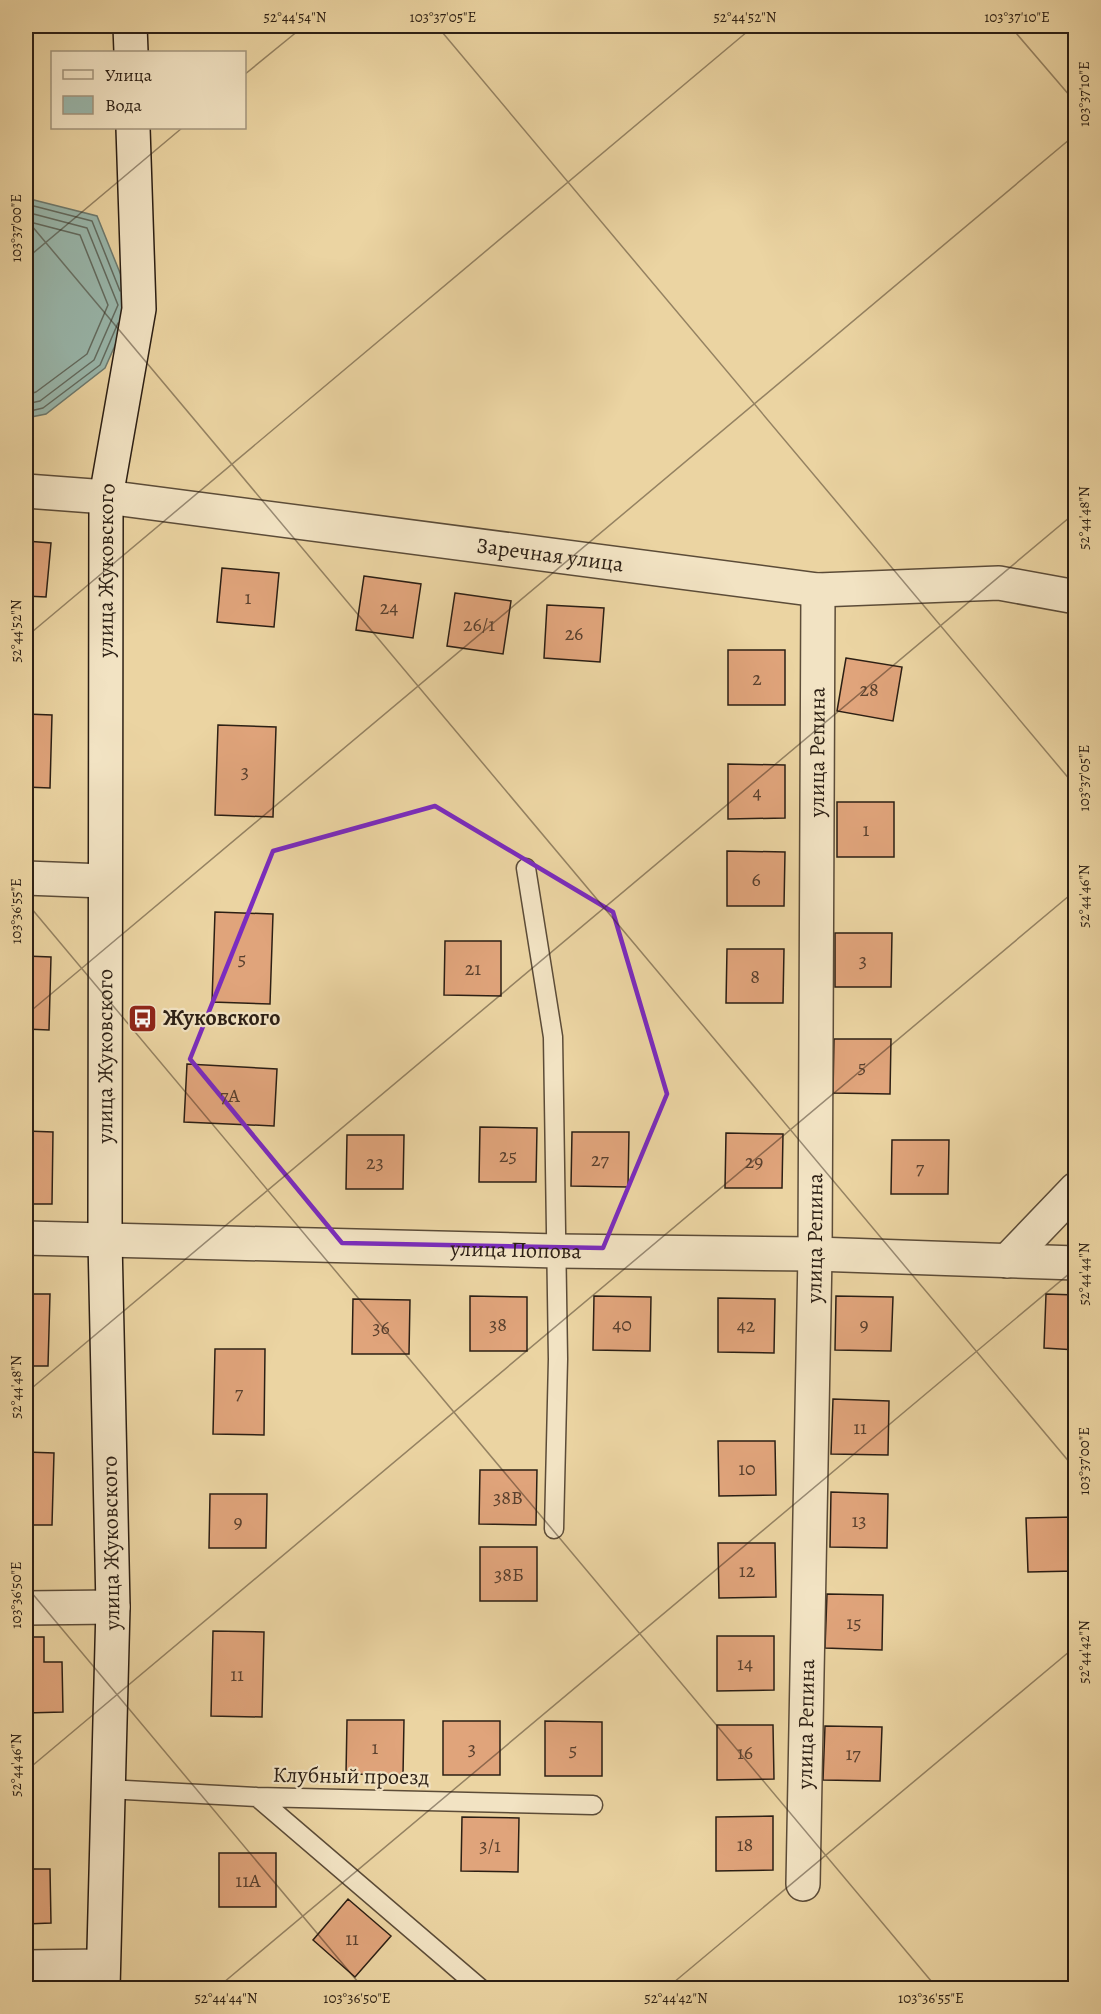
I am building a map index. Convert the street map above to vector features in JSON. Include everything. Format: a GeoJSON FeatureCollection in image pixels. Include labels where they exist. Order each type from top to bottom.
{"type":"FeatureCollection","features":[{"type":"Feature","properties":{"kind":"street"},"geometry":{"type":"LineString","coordinates":[[130,26],[131,51]]}},
{"type":"Feature","properties":{"kind":"street","name":"улица Жуковского"},"geometry":{"type":"LineString","coordinates":[[103,1977],[113,1607],[105,1240],[106,497],[139,309],[133,129]]}},
{"type":"Feature","properties":{"kind":"street","name":"Заречная улица"},"geometry":{"type":"LineString","coordinates":[[26,491],[106,497],[819,590],[999,583],[1076,597]]}},
{"type":"Feature","properties":{"kind":"street","name":"улица Репина"},"geometry":{"type":"LineString","coordinates":[[803,1884],[815,1254],[819,590]]}},
{"type":"Feature","properties":{"kind":"street"},"geometry":{"type":"LineString","coordinates":[[26,878],[104,881]]}},
{"type":"Feature","properties":{"kind":"street"},"geometry":{"type":"LineString","coordinates":[[1007,1261],[1076,1189]]}},
{"type":"Feature","properties":{"kind":"street","name":"улица Попова"},"geometry":{"type":"LineString","coordinates":[[26,1238],[557,1251],[815,1254],[1076,1263]]}},
{"type":"Feature","properties":{"kind":"street"},"geometry":{"type":"LineString","coordinates":[[26,1608],[113,1607]]}},
{"type":"Feature","properties":{"kind":"street"},"geometry":{"type":"LineString","coordinates":[[26,1967],[103,1977]]}},
{"type":"Feature","properties":{"kind":"lane"},"geometry":{"type":"LineString","coordinates":[[525,868],[553,1037],[558,1359],[554,1529]]}},
{"type":"Feature","properties":{"kind":"lane","name":"Клубный проезд"},"geometry":{"type":"LineString","coordinates":[[107,1789],[257,1797],[593,1805]]}},
{"type":"Feature","properties":{"kind":"lane"},"geometry":{"type":"LineString","coordinates":[[257,1797],[480,1989]]}},
{"type":"Feature","properties":{"kind":"highlighted area"},"geometry":{"type":"Polygon","coordinates":[[[435,806],[613,912],[667,1094],[603,1248],[342,1243],[190,1059],[273,851],[435,806]]]}},
{"type":"Feature","properties":{"kind":"water"},"geometry":{"type":"Polygon","coordinates":[[[26,198],[97,216],[133,305],[105,368],[46,414],[26,418],[26,198]]]}},
{"type":"Feature","properties":{"kind":"building"},"geometry":{"type":"Polygon","coordinates":[[[26,541],[51,543],[46,597],[26,596],[26,541]]]}},
{"type":"Feature","properties":{"kind":"building"},"geometry":{"type":"Polygon","coordinates":[[[222,568],[279,573],[274,627],[217,622],[222,568]]]}},
{"type":"Feature","properties":{"kind":"building"},"geometry":{"type":"Polygon","coordinates":[[[364,576],[421,584],[413,638],[356,630],[364,576]]]}},
{"type":"Feature","properties":{"kind":"building"},"geometry":{"type":"Polygon","coordinates":[[[455,593],[511,601],[503,654],[447,646],[455,593]]]}},
{"type":"Feature","properties":{"kind":"building"},"geometry":{"type":"Polygon","coordinates":[[[547,605],[604,608],[600,662],[544,658],[547,605]]]}},
{"type":"Feature","properties":{"kind":"building"},"geometry":{"type":"Polygon","coordinates":[[[728,650],[785,650],[785,705],[728,705],[728,650]]]}},
{"type":"Feature","properties":{"kind":"building"},"geometry":{"type":"Polygon","coordinates":[[[846,658],[902,667],[893,721],[837,711],[846,658]]]}},
{"type":"Feature","properties":{"kind":"building"},"geometry":{"type":"Polygon","coordinates":[[[26,714],[52,715],[50,788],[26,787],[26,714]]]}},
{"type":"Feature","properties":{"kind":"building"},"geometry":{"type":"Polygon","coordinates":[[[218,725],[276,727],[273,817],[215,815],[218,725]]]}},
{"type":"Feature","properties":{"kind":"building"},"geometry":{"type":"Polygon","coordinates":[[[728,764],[785,765],[785,818],[728,819],[728,764]]]}},
{"type":"Feature","properties":{"kind":"building"},"geometry":{"type":"Polygon","coordinates":[[[837,802],[894,802],[894,857],[837,857],[837,802]]]}},
{"type":"Feature","properties":{"kind":"building"},"geometry":{"type":"Polygon","coordinates":[[[727,851],[785,852],[784,906],[727,906],[727,851]]]}},
{"type":"Feature","properties":{"kind":"building"},"geometry":{"type":"Polygon","coordinates":[[[215,912],[273,914],[270,1004],[212,1002],[215,912]]]}},
{"type":"Feature","properties":{"kind":"building"},"geometry":{"type":"Polygon","coordinates":[[[835,933],[892,933],[891,987],[835,987],[835,933]]]}},
{"type":"Feature","properties":{"kind":"building"},"geometry":{"type":"Polygon","coordinates":[[[445,941],[501,941],[501,996],[444,995],[445,941]]]}},
{"type":"Feature","properties":{"kind":"building"},"geometry":{"type":"Polygon","coordinates":[[[727,949],[784,949],[783,1003],[726,1003],[727,949]]]}},
{"type":"Feature","properties":{"kind":"building"},"geometry":{"type":"Polygon","coordinates":[[[26,956],[51,957],[49,1030],[26,1029],[26,956]]]}},
{"type":"Feature","properties":{"kind":"building"},"geometry":{"type":"Polygon","coordinates":[[[834,1039],[891,1039],[890,1094],[833,1093],[834,1039]]]}},
{"type":"Feature","properties":{"kind":"building"},"geometry":{"type":"Polygon","coordinates":[[[187,1064],[277,1069],[274,1126],[184,1122],[187,1064]]]}},
{"type":"Feature","properties":{"kind":"building"},"geometry":{"type":"Polygon","coordinates":[[[480,1127],[537,1128],[536,1182],[479,1182],[480,1127]]]}},
{"type":"Feature","properties":{"kind":"building"},"geometry":{"type":"Polygon","coordinates":[[[26,1131],[53,1132],[52,1204],[26,1204],[26,1131]]]}},
{"type":"Feature","properties":{"kind":"building"},"geometry":{"type":"Polygon","coordinates":[[[572,1132],[629,1132],[628,1187],[571,1186],[572,1132]]]}},
{"type":"Feature","properties":{"kind":"building"},"geometry":{"type":"Polygon","coordinates":[[[726,1133],[783,1134],[782,1188],[725,1188],[726,1133]]]}},
{"type":"Feature","properties":{"kind":"building"},"geometry":{"type":"Polygon","coordinates":[[[347,1135],[404,1135],[403,1189],[346,1189],[347,1135]]]}},
{"type":"Feature","properties":{"kind":"building"},"geometry":{"type":"Polygon","coordinates":[[[892,1140],[949,1140],[948,1194],[891,1194],[892,1140]]]}},
{"type":"Feature","properties":{"kind":"building"},"geometry":{"type":"Polygon","coordinates":[[[26,1294],[50,1294],[48,1366],[26,1366],[26,1294]]]}},
{"type":"Feature","properties":{"kind":"building"},"geometry":{"type":"Polygon","coordinates":[[[1046,1294],[1076,1295],[1076,1350],[1044,1348],[1046,1294]]]}},
{"type":"Feature","properties":{"kind":"building"},"geometry":{"type":"Polygon","coordinates":[[[470,1296],[527,1297],[527,1351],[470,1351],[470,1296]]]}},
{"type":"Feature","properties":{"kind":"building"},"geometry":{"type":"Polygon","coordinates":[[[594,1296],[651,1297],[650,1351],[593,1350],[594,1296]]]}},
{"type":"Feature","properties":{"kind":"building"},"geometry":{"type":"Polygon","coordinates":[[[836,1296],[893,1297],[891,1351],[835,1350],[836,1296]]]}},
{"type":"Feature","properties":{"kind":"building"},"geometry":{"type":"Polygon","coordinates":[[[718,1298],[775,1299],[774,1353],[718,1352],[718,1298]]]}},
{"type":"Feature","properties":{"kind":"building"},"geometry":{"type":"Polygon","coordinates":[[[353,1299],[410,1300],[409,1354],[352,1354],[353,1299]]]}},
{"type":"Feature","properties":{"kind":"building"},"geometry":{"type":"Polygon","coordinates":[[[215,1349],[265,1349],[264,1435],[213,1434],[215,1349]]]}},
{"type":"Feature","properties":{"kind":"building"},"geometry":{"type":"Polygon","coordinates":[[[833,1399],[889,1401],[888,1455],[831,1454],[833,1399]]]}},
{"type":"Feature","properties":{"kind":"building"},"geometry":{"type":"Polygon","coordinates":[[[718,1441],[775,1441],[776,1495],[719,1496],[718,1441]]]}},
{"type":"Feature","properties":{"kind":"building"},"geometry":{"type":"Polygon","coordinates":[[[26,1452],[54,1453],[52,1525],[26,1525],[26,1452]]]}},
{"type":"Feature","properties":{"kind":"building"},"geometry":{"type":"Polygon","coordinates":[[[480,1470],[537,1470],[536,1525],[479,1524],[480,1470]]]}},
{"type":"Feature","properties":{"kind":"building"},"geometry":{"type":"Polygon","coordinates":[[[831,1492],[888,1494],[887,1548],[830,1547],[831,1492]]]}},
{"type":"Feature","properties":{"kind":"building"},"geometry":{"type":"Polygon","coordinates":[[[210,1494],[267,1494],[266,1548],[209,1548],[210,1494]]]}},
{"type":"Feature","properties":{"kind":"building"},"geometry":{"type":"Polygon","coordinates":[[[1076,1517],[1076,1571],[1028,1572],[1026,1518],[1076,1517]]]}},
{"type":"Feature","properties":{"kind":"building"},"geometry":{"type":"Polygon","coordinates":[[[718,1543],[775,1543],[776,1597],[719,1598],[718,1543]]]}},
{"type":"Feature","properties":{"kind":"building"},"geometry":{"type":"Polygon","coordinates":[[[480,1547],[537,1547],[537,1601],[480,1601],[480,1547]]]}},
{"type":"Feature","properties":{"kind":"building"},"geometry":{"type":"Polygon","coordinates":[[[827,1594],[883,1595],[882,1650],[825,1648],[827,1594]]]}},
{"type":"Feature","properties":{"kind":"building"},"geometry":{"type":"Polygon","coordinates":[[[213,1631],[264,1632],[262,1717],[211,1716],[213,1631]]]}},
{"type":"Feature","properties":{"kind":"building"},"geometry":{"type":"Polygon","coordinates":[[[717,1636],[774,1636],[774,1690],[717,1691],[717,1636]]]}},
{"type":"Feature","properties":{"kind":"building"},"geometry":{"type":"Polygon","coordinates":[[[26,1637],[44,1637],[44,1662],[62,1662],[63,1712],[26,1713],[26,1637]]]}},
{"type":"Feature","properties":{"kind":"building"},"geometry":{"type":"Polygon","coordinates":[[[347,1720],[404,1720],[403,1775],[346,1774],[347,1720]]]}},
{"type":"Feature","properties":{"kind":"building"},"geometry":{"type":"Polygon","coordinates":[[[443,1721],[500,1721],[500,1775],[443,1775],[443,1721]]]}},
{"type":"Feature","properties":{"kind":"building"},"geometry":{"type":"Polygon","coordinates":[[[545,1721],[602,1722],[602,1776],[545,1776],[545,1721]]]}},
{"type":"Feature","properties":{"kind":"building"},"geometry":{"type":"Polygon","coordinates":[[[717,1725],[773,1725],[774,1779],[717,1780],[717,1725]]]}},
{"type":"Feature","properties":{"kind":"building"},"geometry":{"type":"Polygon","coordinates":[[[825,1726],[882,1727],[880,1781],[823,1780],[825,1726]]]}},
{"type":"Feature","properties":{"kind":"building"},"geometry":{"type":"Polygon","coordinates":[[[773,1816],[773,1870],[716,1871],[716,1817],[773,1816]]]}},
{"type":"Feature","properties":{"kind":"building"},"geometry":{"type":"Polygon","coordinates":[[[462,1817],[519,1818],[518,1872],[461,1871],[462,1817]]]}},
{"type":"Feature","properties":{"kind":"building"},"geometry":{"type":"Polygon","coordinates":[[[219,1853],[276,1853],[276,1907],[219,1907],[219,1853]]]}},
{"type":"Feature","properties":{"kind":"building"},"geometry":{"type":"Polygon","coordinates":[[[26,1869],[50,1869],[51,1923],[26,1924],[26,1869]]]}},
{"type":"Feature","properties":{"kind":"building"},"geometry":{"type":"Polygon","coordinates":[[[348,1899],[391,1936],[355,1977],[313,1940],[348,1899]]]}},
{"type":"Feature","properties":{"kind":"building"},"geometry":{"type":"Polygon","coordinates":[[[827,1987],[884,1988],[827,1988],[827,1987]]]}},
{"type":"Feature","properties":{"kind":"place","name":"Жуковского"},"geometry":{"type":"Point","coordinates":[142,1018]}}]}
